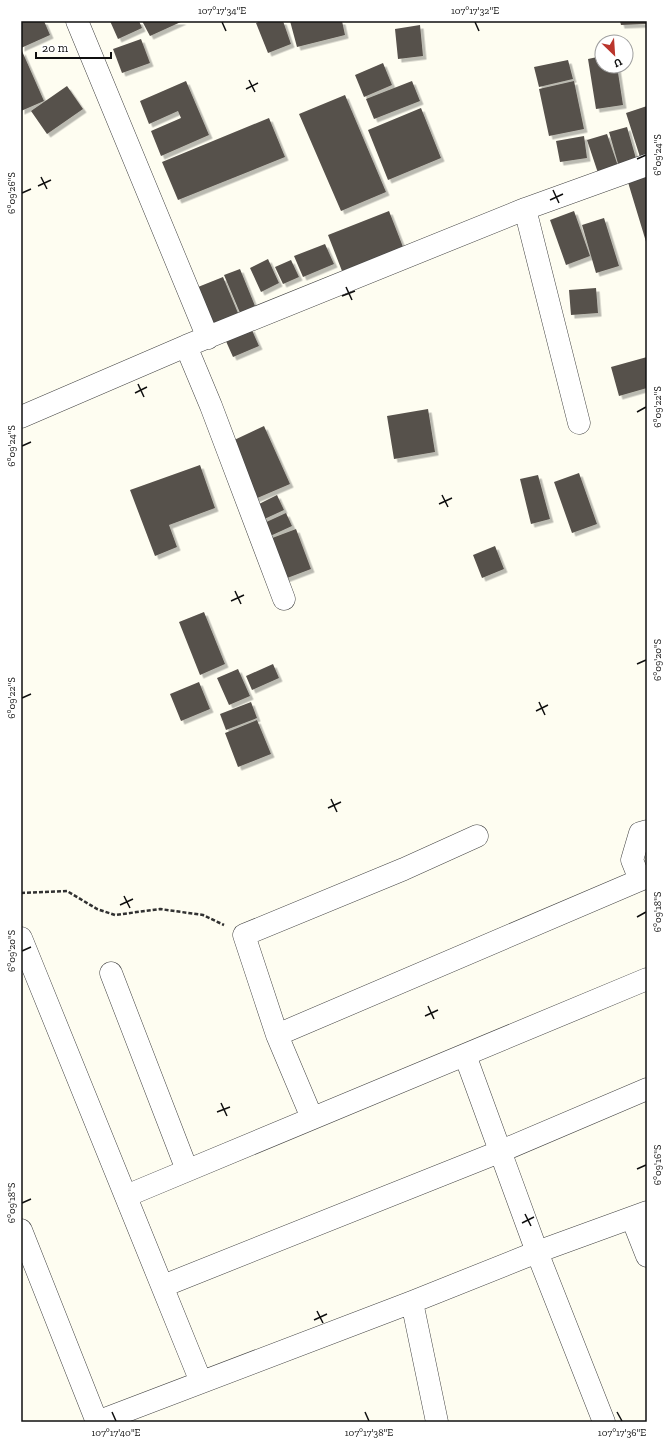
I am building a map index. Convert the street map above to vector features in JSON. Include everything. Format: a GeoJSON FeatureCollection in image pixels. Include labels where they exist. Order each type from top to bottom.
{"type":"FeatureCollection","features":[{"type":"Feature","properties":{"kind":"street"},"geometry":{"type":"LineString","coordinates":[[77,21],[208,338]]}},
{"type":"Feature","properties":{"kind":"street"},"geometry":{"type":"LineString","coordinates":[[21,418],[186,346],[525,209],[647,165]]}},
{"type":"Feature","properties":{"kind":"street"},"geometry":{"type":"LineString","coordinates":[[525,209],[579,423]]}},
{"type":"Feature","properties":{"kind":"street"},"geometry":{"type":"LineString","coordinates":[[186,346],[211,406],[284,599]]}},
{"type":"Feature","properties":{"kind":"street"},"geometry":{"type":"LineString","coordinates":[[277,1035],[644,878],[632,860],[640,833],[647,831]]}},
{"type":"Feature","properties":{"kind":"street"},"geometry":{"type":"LineString","coordinates":[[312,1118],[277,1035],[244,935],[404,869],[477,836]]}},
{"type":"Feature","properties":{"kind":"street"},"geometry":{"type":"LineString","coordinates":[[21,938],[201,1382]]}},
{"type":"Feature","properties":{"kind":"street"},"geometry":{"type":"LineString","coordinates":[[111,973],[187,1170]]}},
{"type":"Feature","properties":{"kind":"street"},"geometry":{"type":"LineString","coordinates":[[126,1196],[647,979]]}},
{"type":"Feature","properties":{"kind":"street"},"geometry":{"type":"LineString","coordinates":[[465,1055],[499,1152],[604,1422]]}},
{"type":"Feature","properties":{"kind":"street"},"geometry":{"type":"LineString","coordinates":[[163,1286],[499,1152],[647,1089]]}},
{"type":"Feature","properties":{"kind":"street"},"geometry":{"type":"LineString","coordinates":[[21,1230],[97,1422],[412,1302],[537,1252],[640,1215],[647,1256]]}},
{"type":"Feature","properties":{"kind":"street"},"geometry":{"type":"LineString","coordinates":[[412,1302],[437,1422]]}},
{"type":"Feature","properties":{"kind":"path"},"geometry":{"type":"LineString","coordinates":[[21,893],[67,891],[97,909],[114,915],[160,909],[203,915],[244,935]]}},
{"type":"Feature","properties":{"kind":"building"},"geometry":{"type":"Polygon","coordinates":[[[21,21],[44,21],[50,35],[21,48],[21,21]]]}},
{"type":"Feature","properties":{"kind":"building"},"geometry":{"type":"Polygon","coordinates":[[[110,21],[139,21],[142,28],[118,39],[110,21]]]}},
{"type":"Feature","properties":{"kind":"building"},"geometry":{"type":"Polygon","coordinates":[[[142,21],[183,21],[150,36],[142,21]]]}},
{"type":"Feature","properties":{"kind":"building"},"geometry":{"type":"Polygon","coordinates":[[[261,21],[283,21],[291,44],[268,53],[256,23],[261,21]]]}},
{"type":"Feature","properties":{"kind":"building"},"geometry":{"type":"Polygon","coordinates":[[[290,21],[342,21],[345,35],[297,47],[290,21]]]}},
{"type":"Feature","properties":{"kind":"building"},"geometry":{"type":"Polygon","coordinates":[[[620,21],[647,21],[647,24],[621,25],[620,21]]]}},
{"type":"Feature","properties":{"kind":"building"},"geometry":{"type":"Polygon","coordinates":[[[420,25],[423,56],[398,59],[395,29],[420,25]]]}},
{"type":"Feature","properties":{"kind":"building"},"geometry":{"type":"Polygon","coordinates":[[[141,39],[150,63],[122,73],[113,49],[141,39]]]}},
{"type":"Feature","properties":{"kind":"building"},"geometry":{"type":"Polygon","coordinates":[[[22,51],[44,101],[21,111],[21,52],[22,51]]]}},
{"type":"Feature","properties":{"kind":"building"},"geometry":{"type":"Polygon","coordinates":[[[594,58],[594,74],[618,74],[623,105],[596,109],[588,59],[594,58]]]}},
{"type":"Feature","properties":{"kind":"building"},"geometry":{"type":"Polygon","coordinates":[[[568,60],[573,79],[539,87],[534,67],[568,60]]]}},
{"type":"Feature","properties":{"kind":"building"},"geometry":{"type":"Polygon","coordinates":[[[383,63],[392,85],[364,97],[355,75],[383,63]]]}},
{"type":"Feature","properties":{"kind":"building"},"geometry":{"type":"Polygon","coordinates":[[[186,81],[209,135],[161,156],[151,131],[181,118],[178,111],[149,124],[140,101],[186,81]]]}},
{"type":"Feature","properties":{"kind":"building"},"geometry":{"type":"Polygon","coordinates":[[[412,81],[420,101],[374,119],[366,99],[412,81]]]}},
{"type":"Feature","properties":{"kind":"building"},"geometry":{"type":"Polygon","coordinates":[[[574,81],[584,129],[549,136],[539,89],[574,81]]]}},
{"type":"Feature","properties":{"kind":"building"},"geometry":{"type":"Polygon","coordinates":[[[67,86],[83,109],[47,134],[31,111],[67,86]]]}},
{"type":"Feature","properties":{"kind":"building"},"geometry":{"type":"Polygon","coordinates":[[[345,95],[386,192],[341,211],[299,114],[345,95]]]}},
{"type":"Feature","properties":{"kind":"building"},"geometry":{"type":"Polygon","coordinates":[[[647,106],[647,155],[640,157],[626,113],[647,106]]]}},
{"type":"Feature","properties":{"kind":"building"},"geometry":{"type":"Polygon","coordinates":[[[421,108],[441,158],[388,180],[368,130],[421,108]]]}},
{"type":"Feature","properties":{"kind":"building"},"geometry":{"type":"Polygon","coordinates":[[[269,118],[285,157],[178,200],[162,162],[269,118]]]}},
{"type":"Feature","properties":{"kind":"building"},"geometry":{"type":"Polygon","coordinates":[[[627,127],[637,162],[619,167],[609,132],[627,127]]]}},
{"type":"Feature","properties":{"kind":"building"},"geometry":{"type":"Polygon","coordinates":[[[607,134],[618,166],[598,173],[587,140],[607,134]]]}},
{"type":"Feature","properties":{"kind":"building"},"geometry":{"type":"Polygon","coordinates":[[[584,136],[587,158],[560,162],[556,141],[584,136]]]}},
{"type":"Feature","properties":{"kind":"building"},"geometry":{"type":"Polygon","coordinates":[[[647,174],[647,245],[627,179],[647,174]]]}},
{"type":"Feature","properties":{"kind":"building"},"geometry":{"type":"Polygon","coordinates":[[[389,211],[403,247],[342,271],[328,235],[389,211]]]}},
{"type":"Feature","properties":{"kind":"building"},"geometry":{"type":"Polygon","coordinates":[[[574,211],[590,256],[566,265],[550,220],[574,211]]]}},
{"type":"Feature","properties":{"kind":"building"},"geometry":{"type":"Polygon","coordinates":[[[604,218],[619,266],[596,273],[582,225],[604,218]]]}},
{"type":"Feature","properties":{"kind":"building"},"geometry":{"type":"Polygon","coordinates":[[[325,244],[334,264],[303,277],[294,256],[325,244]]]}},
{"type":"Feature","properties":{"kind":"building"},"geometry":{"type":"Polygon","coordinates":[[[268,259],[279,283],[261,292],[250,268],[268,259]]]}},
{"type":"Feature","properties":{"kind":"building"},"geometry":{"type":"Polygon","coordinates":[[[291,260],[299,277],[283,284],[275,267],[291,260]]]}},
{"type":"Feature","properties":{"kind":"building"},"geometry":{"type":"Polygon","coordinates":[[[240,269],[255,306],[240,313],[224,275],[240,269]]]}},
{"type":"Feature","properties":{"kind":"building"},"geometry":{"type":"Polygon","coordinates":[[[223,277],[238,313],[213,324],[198,287],[223,277]]]}},
{"type":"Feature","properties":{"kind":"building"},"geometry":{"type":"Polygon","coordinates":[[[596,288],[598,313],[571,315],[569,290],[596,288]]]}},
{"type":"Feature","properties":{"kind":"building"},"geometry":{"type":"Polygon","coordinates":[[[251,328],[259,346],[233,357],[225,339],[251,328]]]}},
{"type":"Feature","properties":{"kind":"building"},"geometry":{"type":"Polygon","coordinates":[[[647,357],[647,388],[619,396],[611,367],[647,357]]]}},
{"type":"Feature","properties":{"kind":"building"},"geometry":{"type":"Polygon","coordinates":[[[428,409],[435,452],[394,459],[387,416],[428,409]]]}},
{"type":"Feature","properties":{"kind":"building"},"geometry":{"type":"Polygon","coordinates":[[[264,426],[290,484],[255,499],[230,442],[264,426]]]}},
{"type":"Feature","properties":{"kind":"building"},"geometry":{"type":"Polygon","coordinates":[[[200,465],[215,508],[169,525],[177,547],[155,556],[130,490],[200,465]]]}},
{"type":"Feature","properties":{"kind":"building"},"geometry":{"type":"Polygon","coordinates":[[[579,473],[597,524],[572,533],[554,482],[579,473]]]}},
{"type":"Feature","properties":{"kind":"building"},"geometry":{"type":"Polygon","coordinates":[[[538,475],[550,519],[531,524],[520,479],[538,475]]]}},
{"type":"Feature","properties":{"kind":"building"},"geometry":{"type":"Polygon","coordinates":[[[277,495],[284,510],[260,521],[253,507],[277,495]]]}},
{"type":"Feature","properties":{"kind":"building"},"geometry":{"type":"Polygon","coordinates":[[[286,513],[292,526],[268,537],[262,524],[286,513]]]}},
{"type":"Feature","properties":{"kind":"building"},"geometry":{"type":"Polygon","coordinates":[[[296,529],[311,569],[282,580],[267,540],[296,529]]]}},
{"type":"Feature","properties":{"kind":"building"},"geometry":{"type":"Polygon","coordinates":[[[495,546],[504,569],[482,578],[473,555],[495,546]]]}},
{"type":"Feature","properties":{"kind":"building"},"geometry":{"type":"Polygon","coordinates":[[[204,612],[225,664],[200,675],[179,622],[204,612]]]}},
{"type":"Feature","properties":{"kind":"building"},"geometry":{"type":"Polygon","coordinates":[[[273,664],[279,678],[252,690],[246,676],[273,664]]]}},
{"type":"Feature","properties":{"kind":"building"},"geometry":{"type":"Polygon","coordinates":[[[238,669],[250,696],[229,705],[217,678],[238,669]]]}},
{"type":"Feature","properties":{"kind":"building"},"geometry":{"type":"Polygon","coordinates":[[[199,682],[210,709],[181,721],[170,694],[199,682]]]}},
{"type":"Feature","properties":{"kind":"building"},"geometry":{"type":"Polygon","coordinates":[[[251,702],[257,718],[226,730],[220,714],[251,702]]]}},
{"type":"Feature","properties":{"kind":"building"},"geometry":{"type":"Polygon","coordinates":[[[257,720],[271,754],[238,767],[225,733],[257,720]]]}}]}
